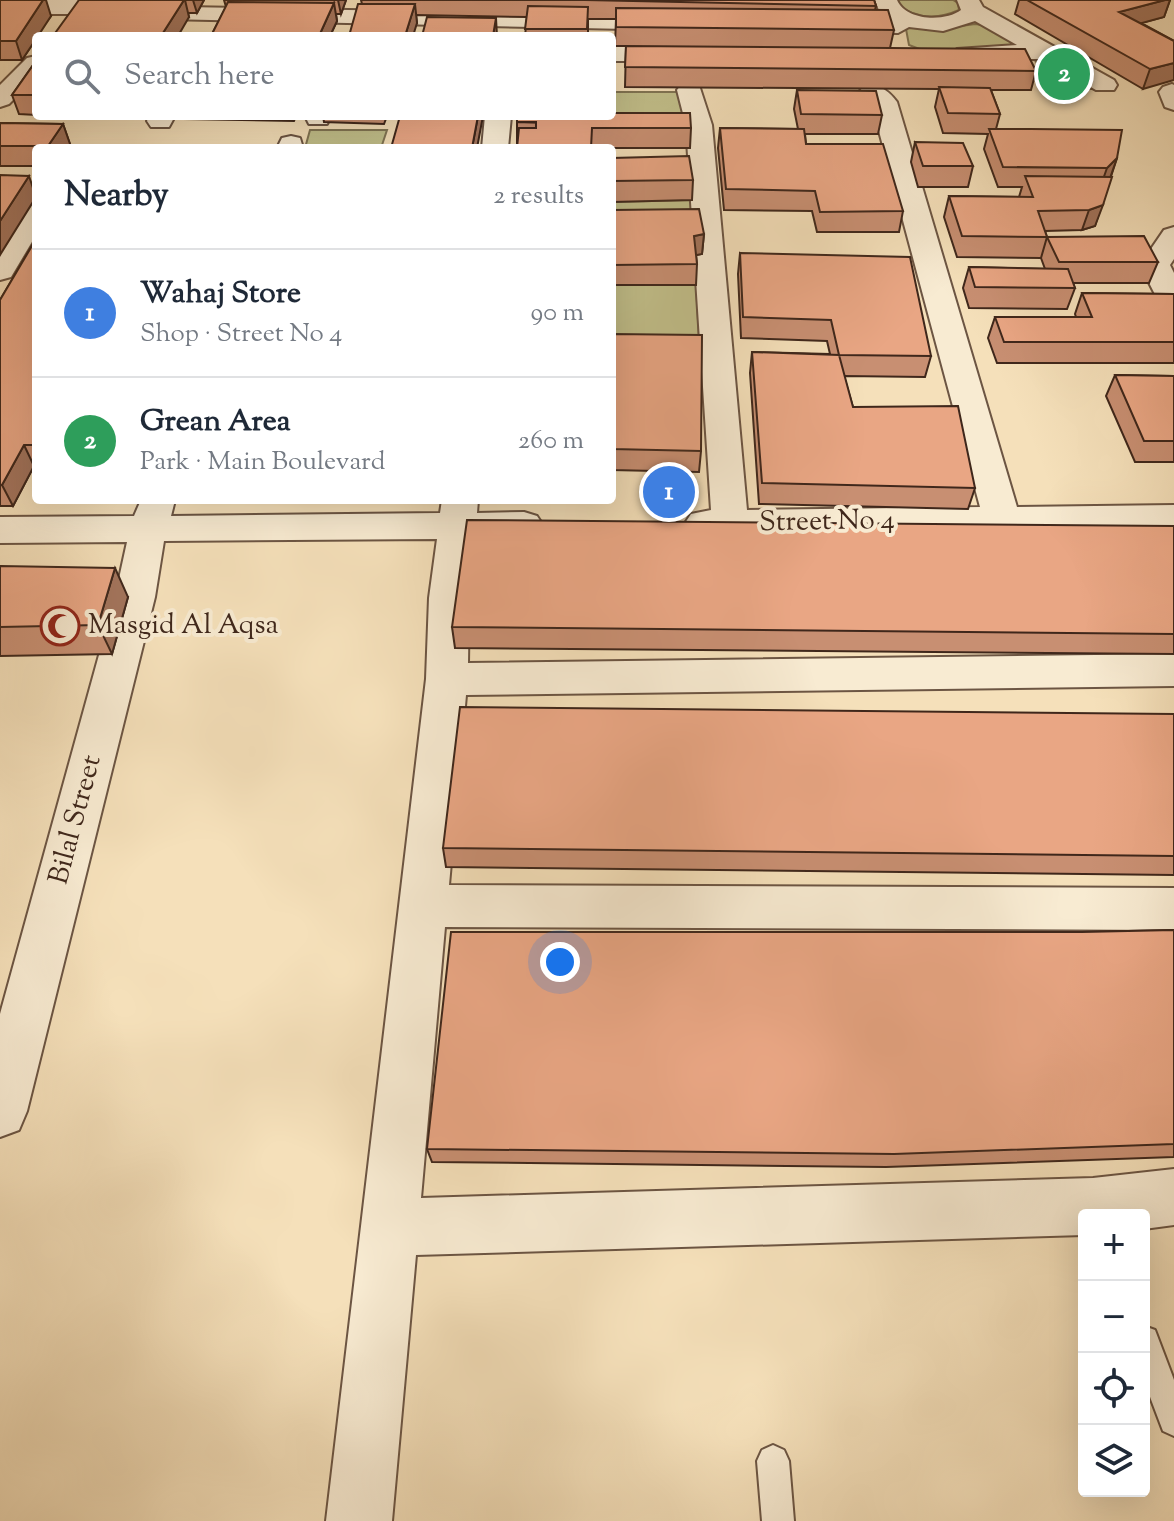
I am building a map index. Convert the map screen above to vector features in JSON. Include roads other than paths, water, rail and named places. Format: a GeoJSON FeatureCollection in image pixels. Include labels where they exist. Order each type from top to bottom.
{"type":"FeatureCollection","features":[{"type":"Feature","properties":{"kind":"street"},"geometry":{"type":"LineString","coordinates":[[805,25],[886,10],[938,24],[961,20],[974,4],[1043,52],[1105,85]]}},
{"type":"Feature","properties":{"kind":"street"},"geometry":{"type":"LineString","coordinates":[[0,7],[74,11],[217,7],[507,28],[695,23]]}},
{"type":"Feature","properties":{"kind":"street"},"geometry":{"type":"LineString","coordinates":[[205,32],[217,7]]}},
{"type":"Feature","properties":{"kind":"street"},"geometry":{"type":"LineString","coordinates":[[886,10],[902,54]]}},
{"type":"Feature","properties":{"kind":"street"},"geometry":{"type":"LineString","coordinates":[[945,54],[1043,52]]}},
{"type":"Feature","properties":{"kind":"street"},"geometry":{"type":"LineString","coordinates":[[616,54],[704,54]]}},
{"type":"Feature","properties":{"kind":"street"},"geometry":{"type":"LineString","coordinates":[[0,68],[32,66]]}},
{"type":"Feature","properties":{"kind":"street"},"geometry":{"type":"LineString","coordinates":[[0,99],[32,68]]}},
{"type":"Feature","properties":{"kind":"street"},"geometry":{"type":"LineString","coordinates":[[690,90],[699,125],[730,523]]}},
{"type":"Feature","properties":{"kind":"street"},"geometry":{"type":"LineString","coordinates":[[872,92],[884,102],[1002,520]]}},
{"type":"Feature","properties":{"kind":"street"},"geometry":{"type":"LineString","coordinates":[[495,144],[498,120]]}},
{"type":"Feature","properties":{"kind":"street"},"geometry":{"type":"LineString","coordinates":[[0,271],[32,218]]}},
{"type":"Feature","properties":{"kind":"street"},"geometry":{"type":"LineString","coordinates":[[1173,239],[1155,265],[1174,303]]}},
{"type":"Feature","properties":{"kind":"street"},"geometry":{"type":"LineString","coordinates":[[359,1521],[447,679],[449,598],[458,513]]}},
{"type":"Feature","properties":{"kind":"street"},"geometry":{"type":"LineString","coordinates":[[0,530],[154,514],[458,513],[563,524]]}},
{"type":"Feature","properties":{"kind":"street","name":"Bilal Street"},"geometry":{"type":"LineString","coordinates":[[0,1111],[154,514]]}},
{"type":"Feature","properties":{"kind":"street","name":"Street No 4"},"geometry":{"type":"LineString","coordinates":[[669,523],[1174,518]]}},
{"type":"Feature","properties":{"kind":"street"},"geometry":{"type":"LineString","coordinates":[[447,679],[1174,670]]}},
{"type":"Feature","properties":{"kind":"street"},"geometry":{"type":"LineString","coordinates":[[424,906],[1174,909]]}},
{"type":"Feature","properties":{"kind":"street"},"geometry":{"type":"LineString","coordinates":[[1101,1209],[1174,1197]]}},
{"type":"Feature","properties":{"kind":"street"},"geometry":{"type":"LineString","coordinates":[[392,1227],[1078,1210]]}},
{"type":"Feature","properties":{"kind":"lane"},"geometry":{"type":"LineString","coordinates":[[1149,1353],[1174,1420]]}},
{"type":"Feature","properties":{"kind":"lane"},"geometry":{"type":"LineString","coordinates":[[773,1461],[778,1521]]}},
{"type":"Feature","properties":{"kind":"place","name":"Grean Area"},"geometry":{"type":"Point","coordinates":[1064,74]}},
{"type":"Feature","properties":{"kind":"place","name":"Wahaj Store"},"geometry":{"type":"Point","coordinates":[669,492]}},
{"type":"Feature","properties":{"kind":"place","name":"Masgid Al Aqsa"},"geometry":{"type":"Point","coordinates":[60,626]}}]}
